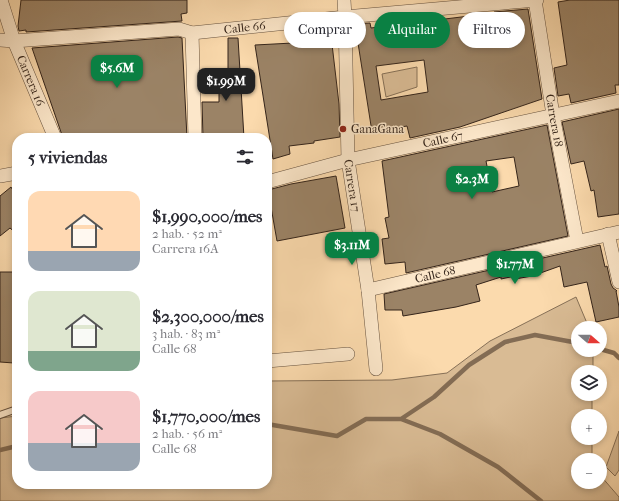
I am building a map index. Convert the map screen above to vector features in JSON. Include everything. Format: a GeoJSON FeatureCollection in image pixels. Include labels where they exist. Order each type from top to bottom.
{"type":"FeatureCollection","features":[{"type":"Feature","properties":{"kind":"street","name":"Carrera 16"},"geometry":{"type":"LineString","coordinates":[[1,0],[14,41],[53,133]]}},
{"type":"Feature","properties":{"kind":"street","name":"Carrera 17"},"geometry":{"type":"LineString","coordinates":[[344,0],[345,12]]}},
{"type":"Feature","properties":{"kind":"street","name":"Calle 66"},"geometry":{"type":"LineString","coordinates":[[366,15],[535,0]]}},
{"type":"Feature","properties":{"kind":"street","name":"Carrera 18"},"geometry":{"type":"LineString","coordinates":[[535,0],[577,241]]}},
{"type":"Feature","properties":{"kind":"street","name":"Calle 66"},"geometry":{"type":"LineString","coordinates":[[192,33],[284,23]]}},
{"type":"Feature","properties":{"kind":"street"},"geometry":{"type":"LineString","coordinates":[[0,40],[14,41],[179,29],[192,33],[195,133]]}},
{"type":"Feature","properties":{"kind":"street","name":"Carrera 17"},"geometry":{"type":"LineString","coordinates":[[346,48],[348,160],[368,290],[376,369]]}},
{"type":"Feature","properties":{"kind":"street","name":"Calle 67"},"geometry":{"type":"LineString","coordinates":[[272,181],[348,160],[619,101]]}},
{"type":"Feature","properties":{"kind":"street"},"geometry":{"type":"LineString","coordinates":[[0,176],[12,174]]}},
{"type":"Feature","properties":{"kind":"street"},"geometry":{"type":"LineString","coordinates":[[614,233],[619,282]]}},
{"type":"Feature","properties":{"kind":"street","name":"Calle 68"},"geometry":{"type":"LineString","coordinates":[[368,290],[614,233]]}},
{"type":"Feature","properties":{"kind":"street"},"geometry":{"type":"LineString","coordinates":[[272,361],[348,354]]}},
{"type":"Feature","properties":{"kind":"lane"},"geometry":{"type":"LineString","coordinates":[[0,415],[12,411]]}},
{"type":"Feature","properties":{"kind":"shaded area"},"geometry":{"type":"Polygon","coordinates":[[[417,67],[417,87],[386,97],[382,74],[417,67]]]}},
{"type":"Feature","properties":{"kind":"shaded area"},"geometry":{"type":"Polygon","coordinates":[[[576,297],[586,321],[571,321],[571,357],[593,357],[593,365],[571,365],[571,401],[592,401],[592,409],[571,409],[571,445],[592,445],[592,453],[571,453],[571,489],[607,489],[607,483],[619,497],[619,501],[0,501],[0,418],[12,417],[12,489],[272,489],[272,381],[392,380],[447,373],[490,341],[576,297]]]}},
{"type":"Feature","properties":{"kind":"shaded area"},"geometry":{"type":"Polygon","coordinates":[[[619,431],[619,470],[615,476],[607,468],[619,431]]]}},
{"type":"Feature","properties":{"kind":"building"},"geometry":{"type":"Polygon","coordinates":[[[21,0],[187,0],[187,13],[181,14],[182,21],[26,32],[26,30],[19,31],[18,26],[21,0]]]}},
{"type":"Feature","properties":{"kind":"building"},"geometry":{"type":"Polygon","coordinates":[[[570,0],[619,0],[619,85],[615,85],[616,93],[571,103],[569,94],[558,96],[554,68],[567,65],[558,2],[570,0]]]}},
{"type":"Feature","properties":{"kind":"building"},"geometry":{"type":"Polygon","coordinates":[[[528,9],[542,99],[460,127],[410,138],[407,126],[372,132],[359,48],[366,48],[366,23],[370,23],[371,28],[374,28],[374,48],[450,48],[450,18],[458,17],[458,48],[525,48],[525,12],[494,12],[528,9]],[[424,60],[376,66],[381,100],[428,92],[424,60]]]}},
{"type":"Feature","properties":{"kind":"building"},"geometry":{"type":"Polygon","coordinates":[[[178,37],[182,38],[187,133],[61,133],[32,48],[178,37]]]}},
{"type":"Feature","properties":{"kind":"building"},"geometry":{"type":"Polygon","coordinates":[[[228,38],[238,38],[244,133],[203,133],[202,102],[219,102],[219,74],[228,74],[228,38]]]}},
{"type":"Feature","properties":{"kind":"building"},"geometry":{"type":"Polygon","coordinates":[[[284,43],[284,48],[332,48],[339,104],[340,137],[314,141],[314,143],[289,146],[290,154],[273,159],[272,133],[269,133],[255,45],[284,43]]]}},
{"type":"Feature","properties":{"kind":"building"},"geometry":{"type":"Polygon","coordinates":[[[619,109],[619,214],[598,217],[594,190],[591,191],[584,161],[571,164],[562,122],[619,109]]]}},
{"type":"Feature","properties":{"kind":"building"},"geometry":{"type":"Polygon","coordinates":[[[547,125],[568,236],[406,273],[405,262],[385,264],[382,239],[389,238],[385,218],[389,217],[382,161],[547,125]],[[514,157],[486,161],[492,192],[519,186],[514,157]]]}},
{"type":"Feature","properties":{"kind":"building"},"geometry":{"type":"Polygon","coordinates":[[[336,176],[345,228],[277,241],[272,213],[272,189],[336,176]]]}},
{"type":"Feature","properties":{"kind":"building"},"geometry":{"type":"Polygon","coordinates":[[[11,187],[12,230],[10,228],[0,236],[0,196],[11,187]]]}},
{"type":"Feature","properties":{"kind":"building"},"geometry":{"type":"Polygon","coordinates":[[[600,245],[611,284],[617,291],[619,317],[596,321],[587,282],[564,287],[560,266],[532,276],[515,279],[515,276],[501,279],[501,277],[476,285],[480,301],[456,307],[403,316],[402,310],[385,310],[384,294],[600,245]]]}},
{"type":"Feature","properties":{"kind":"building"},"geometry":{"type":"Polygon","coordinates":[[[0,272],[12,272],[12,363],[0,362],[0,272]]]}},
{"type":"Feature","properties":{"kind":"waterway"},"geometry":{"type":"LineString","coordinates":[[401,419],[434,397],[469,365],[505,342],[535,335],[571,342]]}},
{"type":"Feature","properties":{"kind":"waterway"},"geometry":{"type":"LineString","coordinates":[[607,351],[614,353],[619,358]]}},
{"type":"Feature","properties":{"kind":"waterway"},"geometry":{"type":"LineString","coordinates":[[272,425],[337,436],[366,419],[401,419],[440,434],[498,467],[541,501]]}},
{"type":"Feature","properties":{"kind":"waterway"},"geometry":{"type":"LineString","coordinates":[[0,450],[12,447]]}},
{"type":"Feature","properties":{"kind":"place","name":"GanaGana"},"geometry":{"type":"Point","coordinates":[343,129]}}]}
